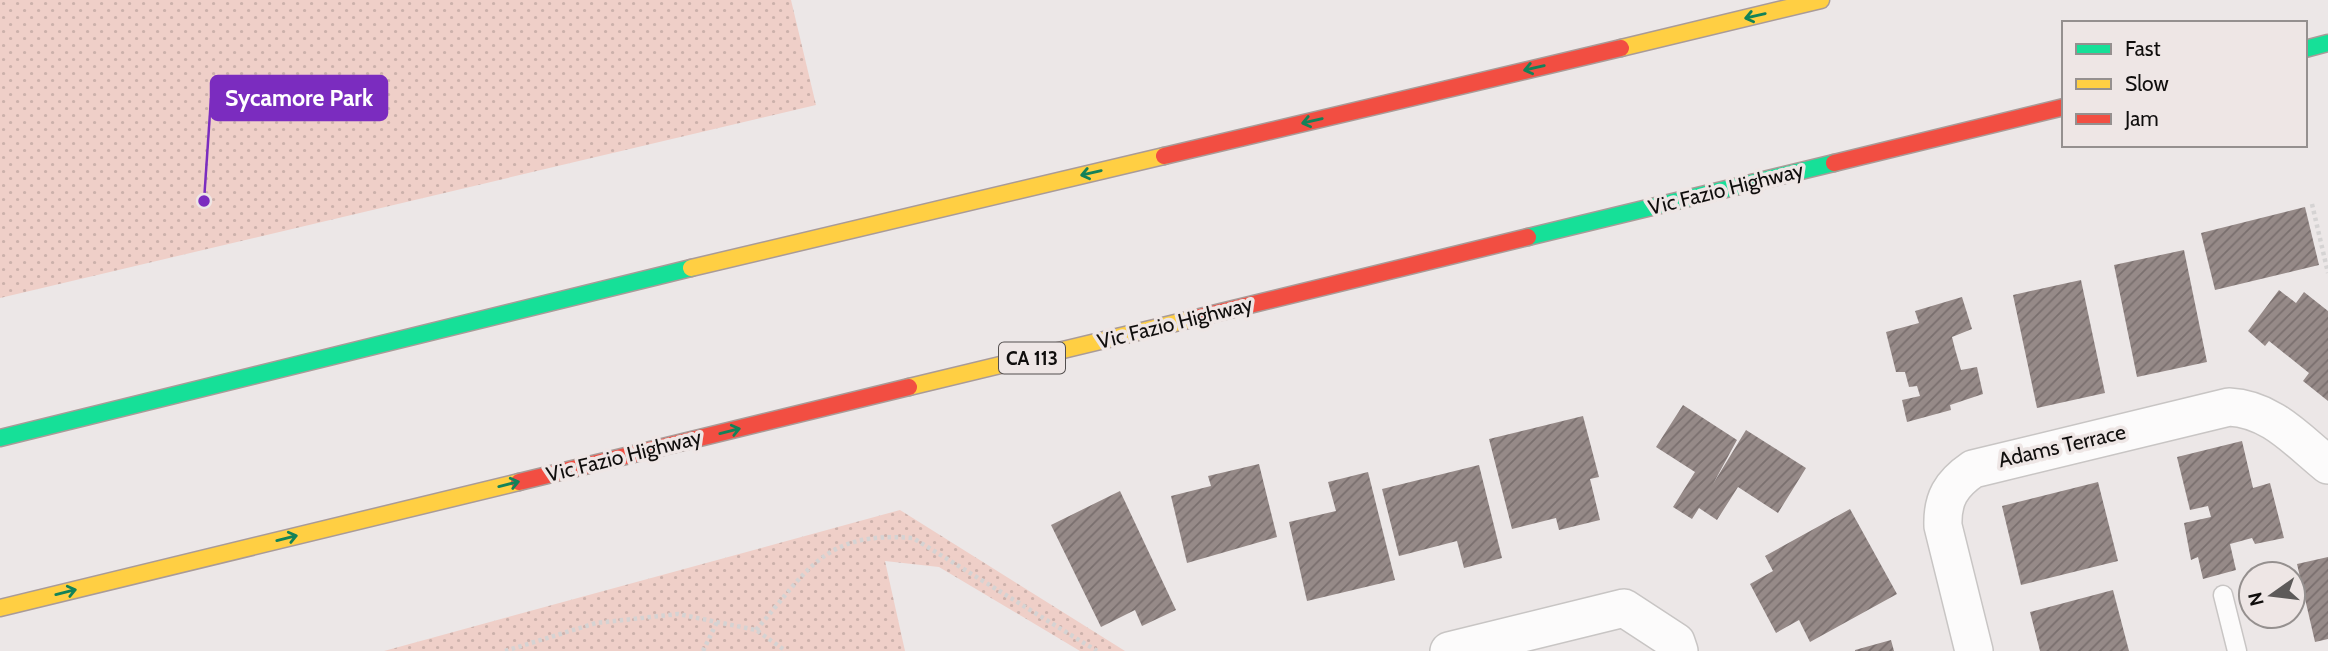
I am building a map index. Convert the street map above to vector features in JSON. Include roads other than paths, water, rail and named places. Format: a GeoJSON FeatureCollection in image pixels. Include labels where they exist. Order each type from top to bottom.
{"type":"FeatureCollection","features":[{"type":"Feature","properties":{"kind":"highway"},"geometry":{"type":"LineString","coordinates":[[0,438],[687,269],[1821,0]]}},
{"type":"Feature","properties":{"kind":"highway"},"geometry":{"type":"LineString","coordinates":[[2307,48],[2328,43]]}},
{"type":"Feature","properties":{"kind":"highway","name":"Vic Fazio Highway"},"geometry":{"type":"LineString","coordinates":[[0,608],[2062,107]]}},
{"type":"Feature","properties":{"kind":"street","name":"Adams Terrace"},"geometry":{"type":"LineString","coordinates":[[1974,651],[1943,526],[1942,509],[1949,490],[1973,469],[2229,407],[2249,408],[2266,414],[2328,465]]}},
{"type":"Feature","properties":{"kind":"street"},"geometry":{"type":"LineString","coordinates":[[1449,651],[1624,608],[1676,642],[1679,651]]}},
{"type":"Feature","properties":{"kind":"lane"},"geometry":{"type":"LineString","coordinates":[[2223,595],[2237,651]]}},
{"type":"Feature","properties":{"kind":"place","name":"Sycamore Park"},"geometry":{"type":"Point","coordinates":[204,201]}}]}
